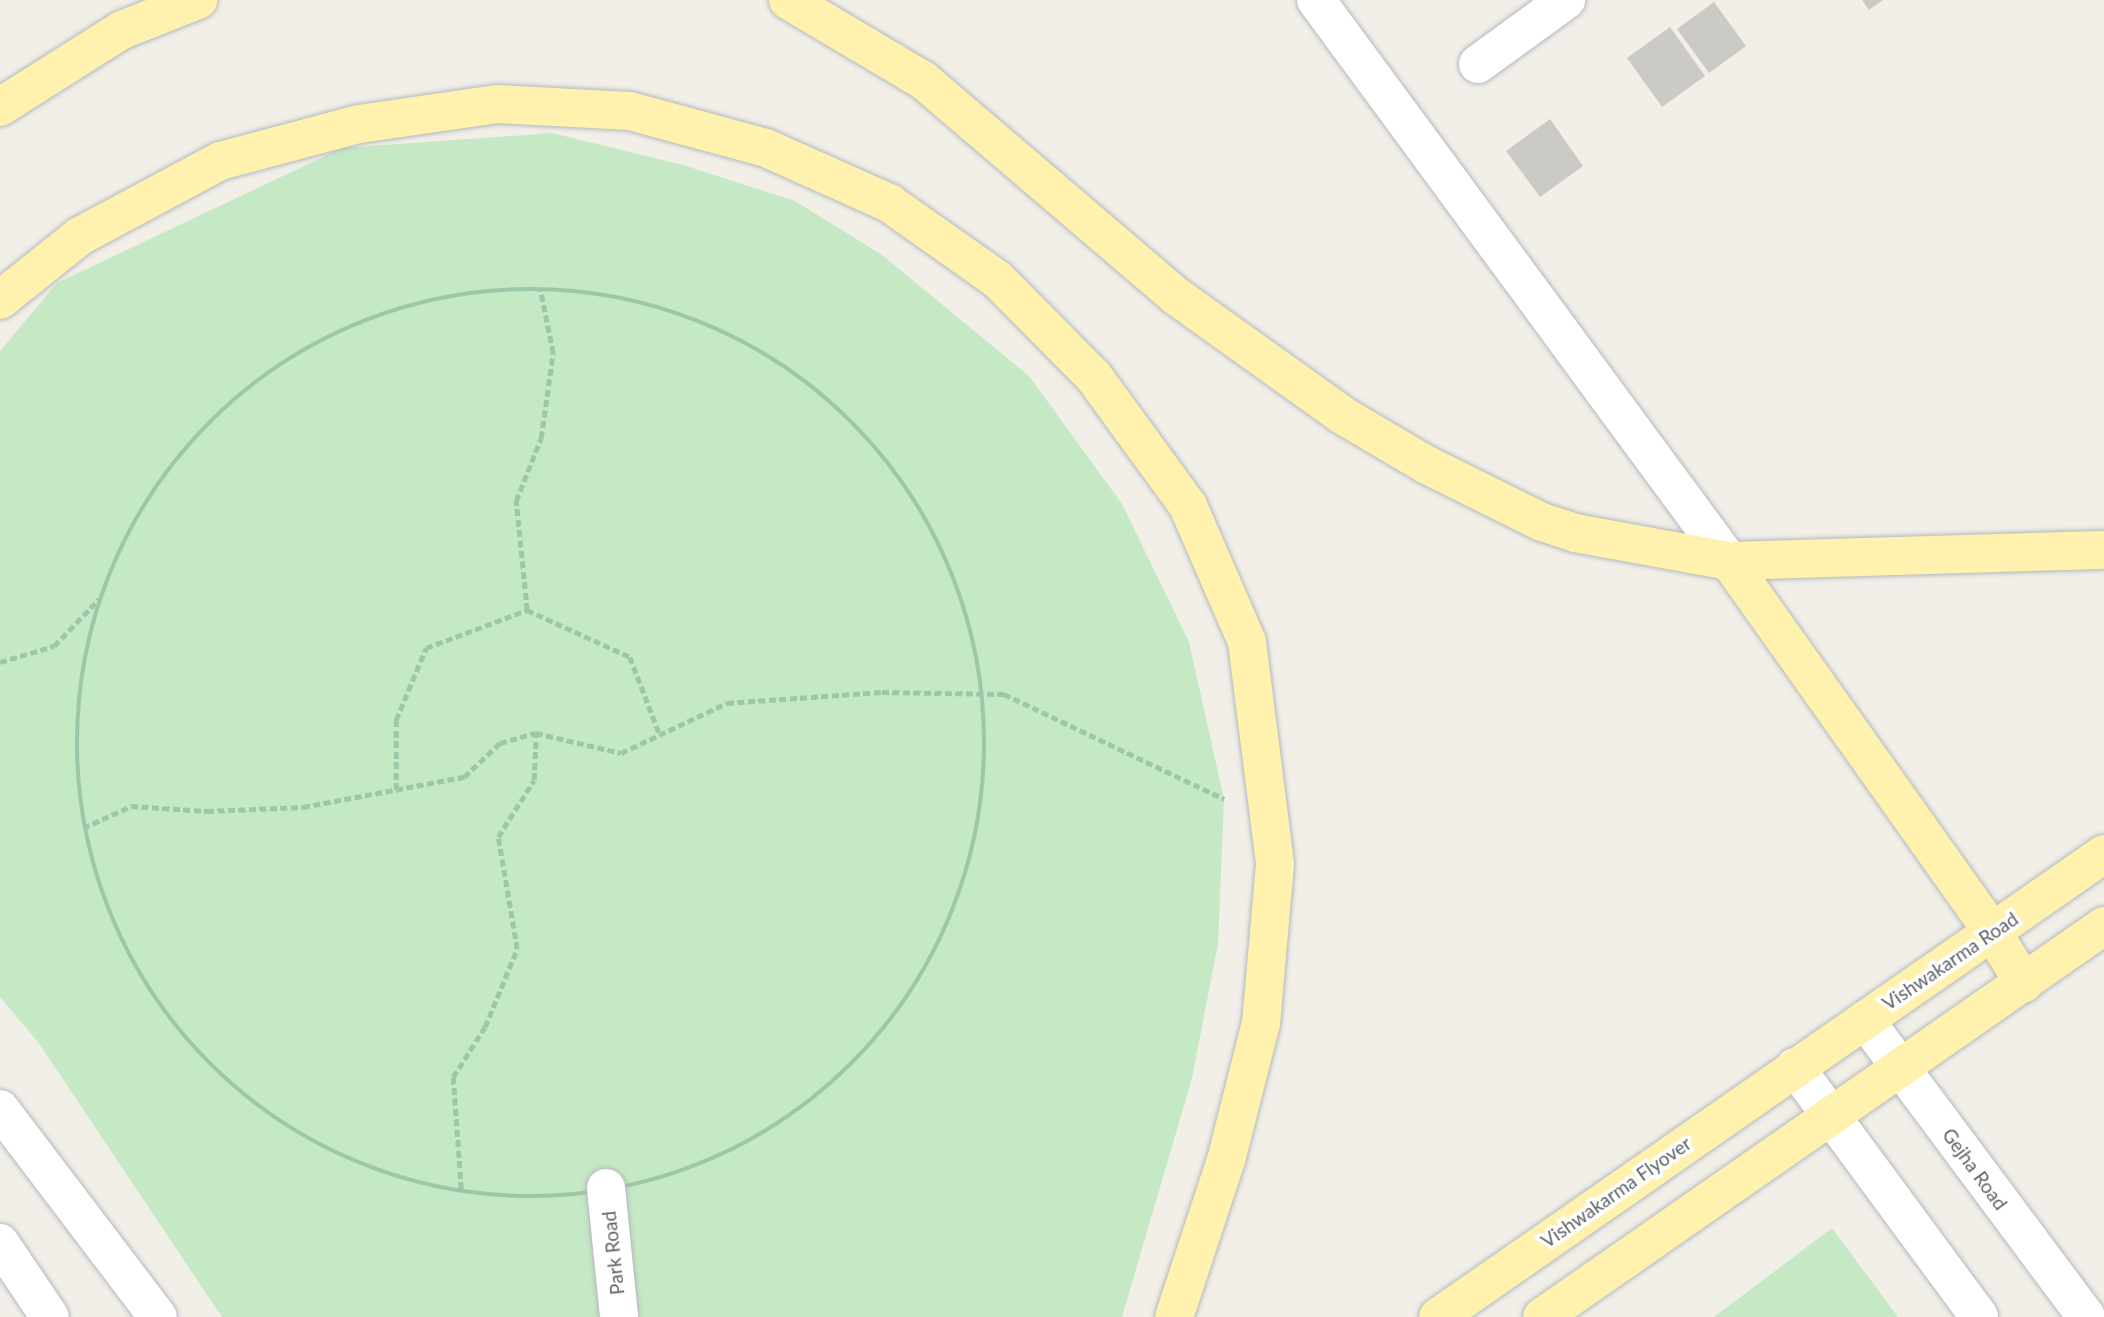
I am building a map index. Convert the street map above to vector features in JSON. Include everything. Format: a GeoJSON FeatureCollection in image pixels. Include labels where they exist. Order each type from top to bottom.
{"type":"FeatureCollection","features":[{"type":"Feature","properties":{"kind":"main road"},"geometry":{"type":"LineString","coordinates":[[0,107],[122,30],[198,0]]}},
{"type":"Feature","properties":{"kind":"main road"},"geometry":{"type":"LineString","coordinates":[[788,0],[923,80],[1176,296],[1342,415],[1427,465],[1542,522],[1575,534],[1729,561],[2104,551]]}},
{"type":"Feature","properties":{"kind":"main road"},"geometry":{"type":"LineString","coordinates":[[0,300],[80,236],[220,161],[359,124],[497,104],[630,111],[766,148],[889,203],[998,280],[1094,377],[1188,506],[1247,642],[1275,863],[1261,1023],[1226,1160],[1174,1317]]}},
{"type":"Feature","properties":{"kind":"main road"},"geometry":{"type":"LineString","coordinates":[[1729,561],[1993,933],[2024,983]]}},
{"type":"Feature","properties":{"kind":"main road","name":"Vishwakarma Road"},"geometry":{"type":"LineString","coordinates":[[1795,1067],[2104,854]]}},
{"type":"Feature","properties":{"kind":"main road"},"geometry":{"type":"LineString","coordinates":[[1542,1317],[1902,1070],[2104,926]]}},
{"type":"Feature","properties":{"kind":"main road","name":"Vishwakarma Flyover"},"geometry":{"type":"LineString","coordinates":[[1437,1317],[1795,1067]]}},
{"type":"Feature","properties":{"kind":"street"},"geometry":{"type":"LineString","coordinates":[[1316,0],[1729,561]]}},
{"type":"Feature","properties":{"kind":"street"},"geometry":{"type":"LineString","coordinates":[[1478,64],[1566,0]]}},
{"type":"Feature","properties":{"kind":"street","name":"Gejha Road"},"geometry":{"type":"LineString","coordinates":[[1865,1020],[2086,1317]]}},
{"type":"Feature","properties":{"kind":"street"},"geometry":{"type":"LineString","coordinates":[[1795,1067],[1979,1317]]}},
{"type":"Feature","properties":{"kind":"street"},"geometry":{"type":"LineString","coordinates":[[0,1109],[158,1317]]}},
{"type":"Feature","properties":{"kind":"street","name":"Park Road"},"geometry":{"type":"LineString","coordinates":[[606,1188],[619,1317]]}},
{"type":"Feature","properties":{"kind":"street"},"geometry":{"type":"LineString","coordinates":[[0,1243],[50,1317]]}},
{"type":"Feature","properties":{"kind":"path"},"geometry":{"type":"LineString","coordinates":[[514,285],[540,289],[657,303],[786,363],[891,461],[961,585],[990,725],[973,866],[915,996],[806,1110],[664,1181],[507,1200],[352,1164],[218,1078],[122,952],[75,801],[82,643],[142,497],[249,381],[374,312],[514,285]]}},
{"type":"Feature","properties":{"kind":"path"},"geometry":{"type":"LineString","coordinates":[[527,610],[516,501],[541,438],[553,353],[540,289]]}},
{"type":"Feature","properties":{"kind":"path"},"geometry":{"type":"LineString","coordinates":[[0,662],[54,646],[101,597]]}},
{"type":"Feature","properties":{"kind":"path"},"geometry":{"type":"LineString","coordinates":[[396,790],[396,720],[426,648],[527,610],[630,657],[660,735]]}},
{"type":"Feature","properties":{"kind":"path"},"geometry":{"type":"LineString","coordinates":[[83,828],[131,806],[207,811],[303,807],[464,777],[500,743],[536,733],[621,753],[727,703],[882,692],[1004,694],[1224,799]]}},
{"type":"Feature","properties":{"kind":"path"},"geometry":{"type":"LineString","coordinates":[[461,1189],[453,1077],[485,1027],[517,949],[498,837],[534,780],[536,733]]}},
{"type":"Feature","properties":{"kind":"green space"},"geometry":{"type":"Polygon","coordinates":[[[552,133],[683,165],[795,201],[882,255],[1029,376],[1122,504],[1189,642],[1224,799],[1218,944],[1192,1078],[1122,1317],[222,1317],[38,1042],[0,997],[0,351],[57,283],[342,148],[552,133]]]}},
{"type":"Feature","properties":{"kind":"green space"},"geometry":{"type":"Polygon","coordinates":[[[1832,1228],[1898,1317],[1714,1317],[1832,1228]]]}},
{"type":"Feature","properties":{"kind":"building"},"geometry":{"type":"Polygon","coordinates":[[[1862,0],[1883,0],[1869,10],[1862,0]]]}},
{"type":"Feature","properties":{"kind":"building"},"geometry":{"type":"Polygon","coordinates":[[[1714,2],[1746,46],[1709,73],[1677,29],[1714,2]]]}},
{"type":"Feature","properties":{"kind":"building"},"geometry":{"type":"Polygon","coordinates":[[[1670,27],[1705,76],[1662,107],[1627,58],[1670,27]]]}},
{"type":"Feature","properties":{"kind":"building"},"geometry":{"type":"Polygon","coordinates":[[[1550,119],[1583,166],[1540,197],[1506,151],[1550,119]]]}}]}
